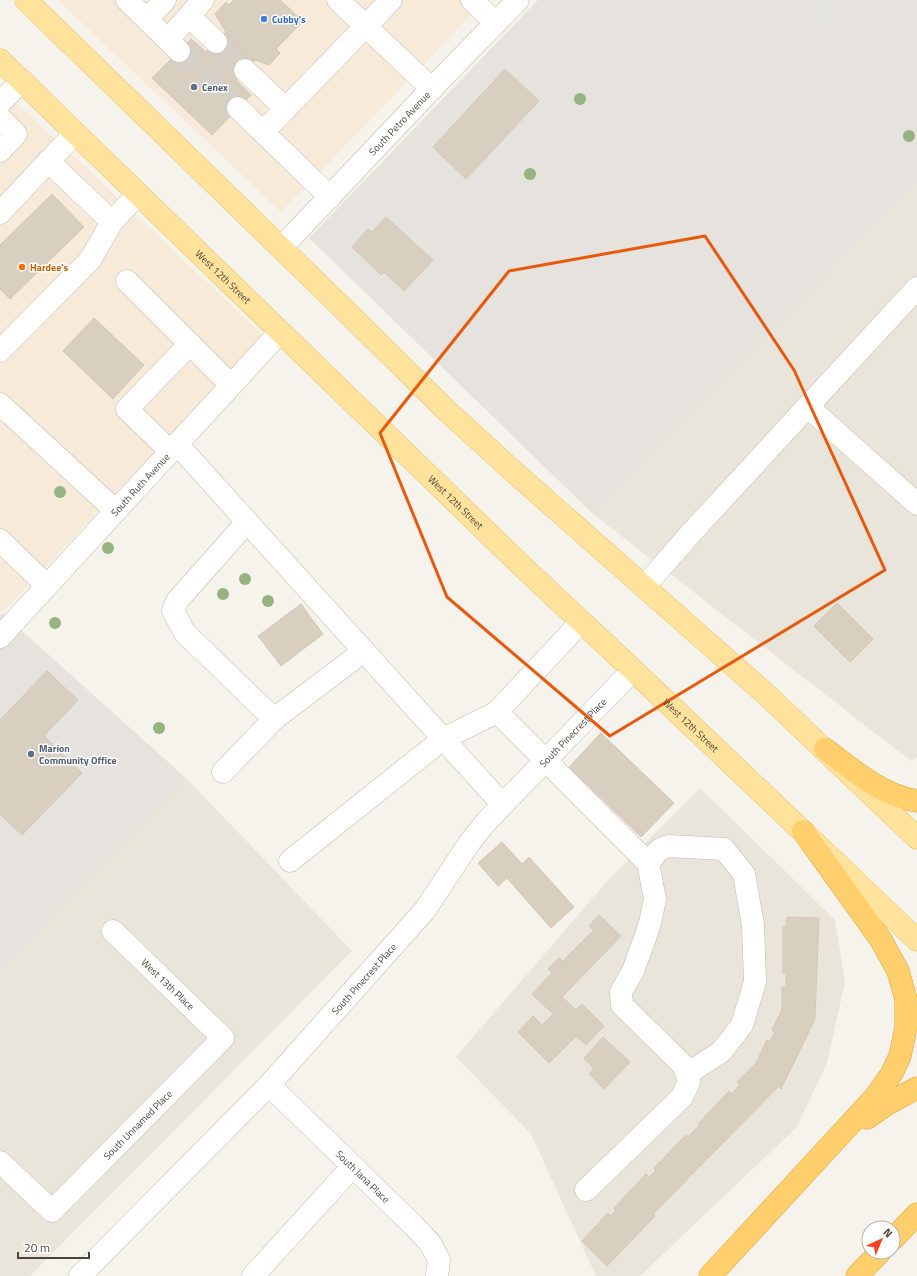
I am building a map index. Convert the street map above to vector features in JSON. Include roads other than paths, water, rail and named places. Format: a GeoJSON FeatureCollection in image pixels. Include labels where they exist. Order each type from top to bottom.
{"type":"FeatureCollection","features":[{"type":"Feature","properties":{"kind":"highway"},"geometry":{"type":"LineString","coordinates":[[826,749],[871,783],[891,794],[917,801]]}},
{"type":"Feature","properties":{"kind":"highway"},"geometry":{"type":"LineString","coordinates":[[710,1276],[832,1146],[876,1096],[892,1073],[900,1056],[906,1027],[906,999],[898,971],[881,940],[803,831]]}},
{"type":"Feature","properties":{"kind":"highway"},"geometry":{"type":"LineString","coordinates":[[832,1146],[887,1104],[917,1088]]}},
{"type":"Feature","properties":{"kind":"highway"},"geometry":{"type":"LineString","coordinates":[[901,1231],[917,1214]]}},
{"type":"Feature","properties":{"kind":"highway"},"geometry":{"type":"LineString","coordinates":[[857,1276],[872,1260]]}},
{"type":"Feature","properties":{"kind":"main road"},"geometry":{"type":"LineString","coordinates":[[32,2],[447,410],[513,471],[769,697],[826,749],[917,838]]}},
{"type":"Feature","properties":{"kind":"main road","name":"West 12th Street"},"geometry":{"type":"LineString","coordinates":[[0,60],[525,569],[917,940]]}},
{"type":"Feature","properties":{"kind":"street"},"geometry":{"type":"LineString","coordinates":[[127,0],[174,45],[189,16],[203,0]]}},
{"type":"Feature","properties":{"kind":"street"},"geometry":{"type":"LineString","coordinates":[[147,19],[164,0]]}},
{"type":"Feature","properties":{"kind":"street"},"geometry":{"type":"LineString","coordinates":[[338,0],[432,89]]}},
{"type":"Feature","properties":{"kind":"street"},"geometry":{"type":"LineString","coordinates":[[263,132],[391,0]]}},
{"type":"Feature","properties":{"kind":"street"},"geometry":{"type":"LineString","coordinates":[[472,0],[496,23]]}},
{"type":"Feature","properties":{"kind":"street","name":"South Petro Avenue"},"geometry":{"type":"LineString","coordinates":[[281,248],[518,0]]}},
{"type":"Feature","properties":{"kind":"street"},"geometry":{"type":"LineString","coordinates":[[189,16],[216,42]]}},
{"type":"Feature","properties":{"kind":"street"},"geometry":{"type":"LineString","coordinates":[[245,70],[286,109]]}},
{"type":"Feature","properties":{"kind":"street"},"geometry":{"type":"LineString","coordinates":[[0,103],[22,81]]}},
{"type":"Feature","properties":{"kind":"street"},"geometry":{"type":"LineString","coordinates":[[238,108],[330,197]]}},
{"type":"Feature","properties":{"kind":"street"},"geometry":{"type":"LineString","coordinates":[[0,118],[16,134],[0,151]]}},
{"type":"Feature","properties":{"kind":"street"},"geometry":{"type":"LineString","coordinates":[[0,213],[75,133]]}},
{"type":"Feature","properties":{"kind":"street"},"geometry":{"type":"LineString","coordinates":[[48,161],[112,222]]}},
{"type":"Feature","properties":{"kind":"street"},"geometry":{"type":"LineString","coordinates":[[0,351],[90,260],[112,222],[138,194]]}},
{"type":"Feature","properties":{"kind":"street"},"geometry":{"type":"LineString","coordinates":[[127,281],[231,385]]}},
{"type":"Feature","properties":{"kind":"street"},"geometry":{"type":"LineString","coordinates":[[644,587],[698,526],[917,288]]}},
{"type":"Feature","properties":{"kind":"street","name":"South Ruth Avenue"},"geometry":{"type":"LineString","coordinates":[[0,637],[280,332]]}},
{"type":"Feature","properties":{"kind":"street"},"geometry":{"type":"LineString","coordinates":[[190,344],[127,409],[174,448],[247,522],[502,804]]}},
{"type":"Feature","properties":{"kind":"street"},"geometry":{"type":"LineString","coordinates":[[0,404],[116,511]]}},
{"type":"Feature","properties":{"kind":"street"},"geometry":{"type":"LineString","coordinates":[[808,407],[917,504]]}},
{"type":"Feature","properties":{"kind":"street"},"geometry":{"type":"LineString","coordinates":[[247,522],[177,601],[172,611],[185,633],[274,719]]}},
{"type":"Feature","properties":{"kind":"street"},"geometry":{"type":"LineString","coordinates":[[0,540],[47,586]]}},
{"type":"Feature","properties":{"kind":"street"},"geometry":{"type":"LineString","coordinates":[[290,861],[444,739],[497,712],[581,622]]}},
{"type":"Feature","properties":{"kind":"street"},"geometry":{"type":"LineString","coordinates":[[223,772],[274,719],[364,651]]}},
{"type":"Feature","properties":{"kind":"street","name":"South Pinecrest Place"},"geometry":{"type":"LineString","coordinates":[[80,1276],[269,1085],[425,910],[470,842],[486,822],[544,760],[633,670]]}},
{"type":"Feature","properties":{"kind":"street"},"geometry":{"type":"LineString","coordinates":[[497,712],[648,863],[655,899],[650,923],[643,945],[633,971],[621,992],[622,1005],[684,1066],[689,1082],[682,1097],[586,1190]]}},
{"type":"Feature","properties":{"kind":"street"},"geometry":{"type":"LineString","coordinates":[[648,863],[659,850],[668,846],[724,849],[744,874],[753,925],[755,982],[742,1025],[721,1052],[687,1074]]}},
{"type":"Feature","properties":{"kind":"street","name":"West 13th Place"},"geometry":{"type":"LineString","coordinates":[[113,931],[223,1038]]}},
{"type":"Feature","properties":{"kind":"street","name":"South Unnamed Place"},"geometry":{"type":"LineString","coordinates":[[0,1162],[52,1211],[223,1038]]}},
{"type":"Feature","properties":{"kind":"street","name":"South Jana Place"},"geometry":{"type":"LineString","coordinates":[[269,1085],[413,1225],[430,1244],[439,1260],[437,1276]]}},
{"type":"Feature","properties":{"kind":"street"},"geometry":{"type":"LineString","coordinates":[[253,1276],[353,1166]]}},
{"type":"Feature","properties":{"kind":"tunnel"},"geometry":{"type":"LineString","coordinates":[[216,42],[245,70]]}},
{"type":"Feature","properties":{"kind":"tunnel"},"geometry":{"type":"LineString","coordinates":[[179,51],[238,108]]}},
{"type":"Feature","properties":{"kind":"place","name":"Cubby's"},"geometry":{"type":"Point","coordinates":[264,19]}},
{"type":"Feature","properties":{"kind":"place","name":"Cenex"},"geometry":{"type":"Point","coordinates":[194,87]}},
{"type":"Feature","properties":{"kind":"place","name":"Hardee's"},"geometry":{"type":"Point","coordinates":[22,267]}},
{"type":"Feature","properties":{"kind":"place","name":"Marion Community Office"},"geometry":{"type":"Point","coordinates":[31,754]}}]}
